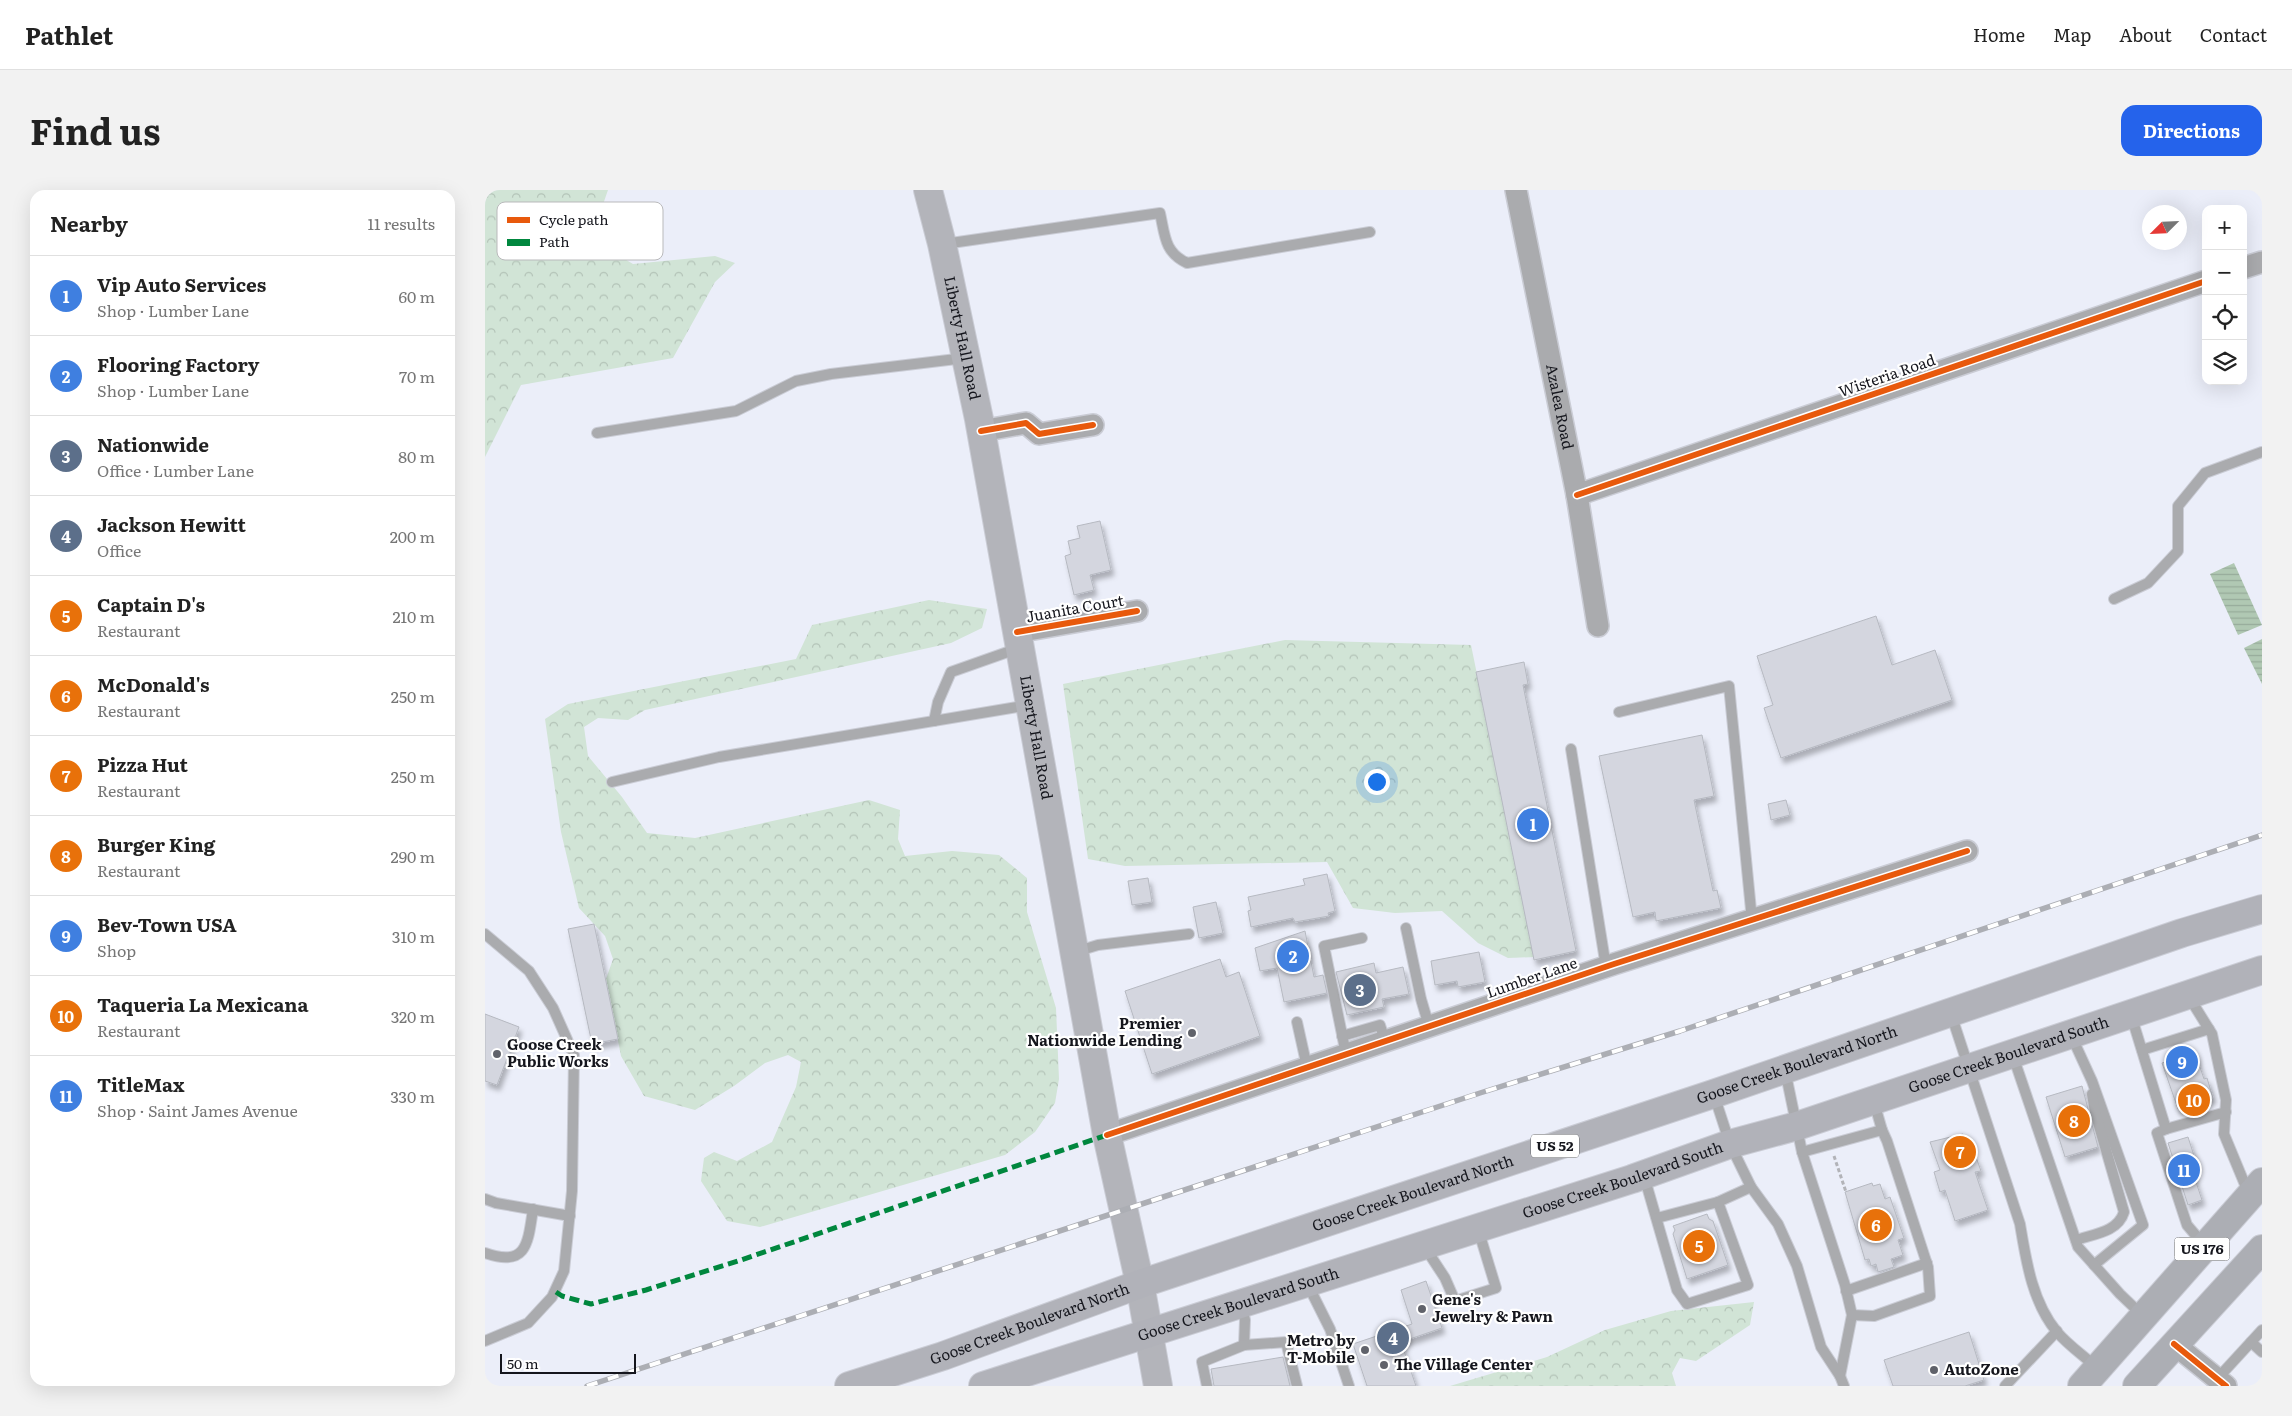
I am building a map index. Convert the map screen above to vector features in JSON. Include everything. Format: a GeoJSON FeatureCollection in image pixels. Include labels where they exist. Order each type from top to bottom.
{"type":"FeatureCollection","features":[{"type":"Feature","properties":{"kind":"highway","name":"Goose Creek Boulevard North"},"geometry":{"type":"LineString","coordinates":[[849,1386],[943,1356],[1140,1284],[1713,1094],[2182,932],[2262,908]]}},
{"type":"Feature","properties":{"kind":"highway","name":"Goose Creek Boulevard South"},"geometry":{"type":"LineString","coordinates":[[983,1386],[1644,1175],[1731,1144],[1797,1126],[1969,1066],[2262,970]]}},
{"type":"Feature","properties":{"kind":"main road","name":"Liberty Hall Road"},"geometry":{"type":"LineString","coordinates":[[927,190],[942,244],[981,431],[1107,1135],[1140,1284],[1158,1386]]}},
{"type":"Feature","properties":{"kind":"main road","name":"US 176"},"geometry":{"type":"LineString","coordinates":[[2090,1377],[2256,1188]]}},
{"type":"Feature","properties":{"kind":"main road","name":"US 176"},"geometry":{"type":"LineString","coordinates":[[2137,1386],[2262,1249]]}},
{"type":"Feature","properties":{"kind":"street","name":"Azalea Road"},"geometry":{"type":"LineString","coordinates":[[1516,190],[1577,495],[1597,626]]}},
{"type":"Feature","properties":{"kind":"street"},"geometry":{"type":"LineString","coordinates":[[2247,267],[2262,262]]}},
{"type":"Feature","properties":{"kind":"street","name":"Wisteria Road"},"geometry":{"type":"LineString","coordinates":[[1577,495],[2202,282]]}},
{"type":"Feature","properties":{"kind":"street"},"geometry":{"type":"LineString","coordinates":[[981,431],[1026,424],[1039,434],[1093,425]]}},
{"type":"Feature","properties":{"kind":"street","name":"Juanita Court"},"geometry":{"type":"LineString","coordinates":[[1019,640],[1137,610]]}},
{"type":"Feature","properties":{"kind":"street","name":"Lumber Lane"},"geometry":{"type":"LineString","coordinates":[[1107,1135],[1307,1067],[1344,1046],[1385,1041],[1606,967],[1967,851]]}},
{"type":"Feature","properties":{"kind":"street"},"geometry":{"type":"LineString","coordinates":[[2174,1344],[2221,1383]]}},
{"type":"Feature","properties":{"kind":"lane"},"geometry":{"type":"LineString","coordinates":[[942,244],[1160,213],[1167,245],[1175,257],[1187,263],[1370,232]]}},
{"type":"Feature","properties":{"kind":"lane"},"geometry":{"type":"LineString","coordinates":[[597,433],[736,411],[796,381],[831,374],[966,358]]}},
{"type":"Feature","properties":{"kind":"lane"},"geometry":{"type":"LineString","coordinates":[[2114,599],[2148,583],[2178,551],[2178,506],[2205,473],[2262,452]]}},
{"type":"Feature","properties":{"kind":"lane"},"geometry":{"type":"LineString","coordinates":[[934,721],[938,702],[951,672],[1019,640]]}},
{"type":"Feature","properties":{"kind":"lane"},"geometry":{"type":"LineString","coordinates":[[1619,712],[1729,686],[1752,920]]}},
{"type":"Feature","properties":{"kind":"lane"},"geometry":{"type":"LineString","coordinates":[[612,782],[719,757],[1030,705]]}},
{"type":"Feature","properties":{"kind":"lane"},"geometry":{"type":"LineString","coordinates":[[1571,749],[1606,967]]}},
{"type":"Feature","properties":{"kind":"lane"},"geometry":{"type":"LineString","coordinates":[[1406,928],[1421,999],[1429,1026]]}},
{"type":"Feature","properties":{"kind":"lane"},"geometry":{"type":"LineString","coordinates":[[485,934],[529,971],[553,1008],[573,1055],[572,1191],[564,1271],[552,1297],[528,1323],[485,1340]]}},
{"type":"Feature","properties":{"kind":"lane"},"geometry":{"type":"LineString","coordinates":[[1074,952],[1099,945],[1189,934]]}},
{"type":"Feature","properties":{"kind":"lane"},"geometry":{"type":"LineString","coordinates":[[1344,1046],[1324,946],[1361,938]]}},
{"type":"Feature","properties":{"kind":"lane"},"geometry":{"type":"LineString","coordinates":[[2188,995],[2209,1029],[2226,1100],[2224,1134],[2256,1188]]}},
{"type":"Feature","properties":{"kind":"lane"},"geometry":{"type":"LineString","coordinates":[[1950,1012],[2020,1224],[2026,1260],[2037,1298],[2057,1331],[2090,1377]]}},
{"type":"Feature","properties":{"kind":"lane"},"geometry":{"type":"LineString","coordinates":[[2130,1013],[2166,1128]]}},
{"type":"Feature","properties":{"kind":"lane"},"geometry":{"type":"LineString","coordinates":[[1297,1022],[1307,1067]]}},
{"type":"Feature","properties":{"kind":"lane"},"geometry":{"type":"LineString","coordinates":[[2142,1050],[2209,1029]]}},
{"type":"Feature","properties":{"kind":"lane"},"geometry":{"type":"LineString","coordinates":[[2070,1033],[2089,1073],[2143,1225],[2094,1265]]}},
{"type":"Feature","properties":{"kind":"lane"},"geometry":{"type":"LineString","coordinates":[[2011,1052],[2079,1247],[2119,1294],[2143,1316]]}},
{"type":"Feature","properties":{"kind":"lane"},"geometry":{"type":"LineString","coordinates":[[1785,1069],[1802,1152],[1852,1315],[1842,1381]]}},
{"type":"Feature","properties":{"kind":"lane"},"geometry":{"type":"LineString","coordinates":[[2076,1240],[2116,1226],[2121,1221],[2124,1212],[2095,1112],[2089,1073]]}},
{"type":"Feature","properties":{"kind":"lane"},"geometry":{"type":"LineString","coordinates":[[1713,1094],[1731,1144],[1751,1187],[1778,1224],[1797,1266],[1821,1347],[1842,1381]]}},
{"type":"Feature","properties":{"kind":"lane"},"geometry":{"type":"LineString","coordinates":[[1852,1315],[1874,1316],[1931,1296],[1927,1263],[1873,1100]]}},
{"type":"Feature","properties":{"kind":"lane"},"geometry":{"type":"LineString","coordinates":[[2205,1246],[2187,1225],[2157,1133],[2166,1128],[2226,1112]]}},
{"type":"Feature","properties":{"kind":"lane"},"geometry":{"type":"LineString","coordinates":[[1802,1152],[1882,1130]]}},
{"type":"Feature","properties":{"kind":"lane"},"geometry":{"type":"LineString","coordinates":[[1644,1175],[1677,1290],[1687,1304],[1748,1285],[1718,1202]]}},
{"type":"Feature","properties":{"kind":"lane"},"geometry":{"type":"LineString","coordinates":[[1657,1218],[1718,1202],[1751,1187]]}},
{"type":"Feature","properties":{"kind":"lane"},"geometry":{"type":"LineString","coordinates":[[485,1199],[569,1216]]}},
{"type":"Feature","properties":{"kind":"lane"},"geometry":{"type":"LineString","coordinates":[[485,1253],[501,1259],[515,1257],[528,1243],[533,1209]]}},
{"type":"Feature","properties":{"kind":"lane"},"geometry":{"type":"LineString","coordinates":[[1423,1245],[1445,1278],[1455,1300],[1496,1288],[1477,1228]]}},
{"type":"Feature","properties":{"kind":"lane"},"geometry":{"type":"LineString","coordinates":[[1846,1291],[1927,1263]]}},
{"type":"Feature","properties":{"kind":"lane"},"geometry":{"type":"LineString","coordinates":[[1306,1282],[1312,1298],[1330,1329],[1349,1386]]}},
{"type":"Feature","properties":{"kind":"lane"},"geometry":{"type":"LineString","coordinates":[[1241,1304],[1245,1320],[1245,1345]]}},
{"type":"Feature","properties":{"kind":"lane"},"geometry":{"type":"LineString","coordinates":[[2221,1383],[2262,1330]]}},
{"type":"Feature","properties":{"kind":"lane"},"geometry":{"type":"LineString","coordinates":[[2005,1386],[2057,1331]]}},
{"type":"Feature","properties":{"kind":"lane"},"geometry":{"type":"LineString","coordinates":[[1207,1386],[1202,1362],[1245,1345],[1286,1342],[1297,1386]]}},
{"type":"Feature","properties":{"kind":"lane"},"geometry":{"type":"LineString","coordinates":[[2251,1342],[2262,1352]]}},
{"type":"Feature","properties":{"kind":"path"},"geometry":{"type":"LineString","coordinates":[[1830,1144],[1846,1192]]}},
{"type":"Feature","properties":{"kind":"green space"},"geometry":{"type":"Polygon","coordinates":[[[485,190],[608,190],[604,202],[497,202],[497,260],[626,260],[633,264],[715,256],[735,263],[715,282],[673,358],[521,385],[485,457],[485,190]]]}},
{"type":"Feature","properties":{"kind":"green space"},"geometry":{"type":"Polygon","coordinates":[[[929,600],[987,609],[982,628],[951,643],[645,710],[628,720],[598,718],[584,727],[588,756],[622,797],[647,833],[695,838],[869,800],[900,810],[898,839],[905,856],[952,851],[999,855],[1027,878],[1027,912],[1056,1008],[1059,1079],[1055,1103],[1035,1132],[1005,1155],[760,1227],[727,1221],[701,1181],[704,1158],[714,1152],[737,1161],[772,1142],[796,1087],[801,1062],[788,1055],[765,1063],[734,1086],[695,1110],[644,1096],[621,1056],[606,979],[613,959],[605,936],[579,908],[561,832],[545,719],[568,704],[796,659],[812,625],[929,600]]]}},
{"type":"Feature","properties":{"kind":"green space"},"geometry":{"type":"Polygon","coordinates":[[[1285,640],[1471,645],[1535,957],[1508,958],[1478,943],[1442,911],[1395,913],[1353,908],[1327,862],[1125,866],[1088,859],[1063,684],[1285,640]]]}},
{"type":"Feature","properties":{"kind":"green space"},"geometry":{"type":"Polygon","coordinates":[[[1754,1302],[1750,1325],[1696,1361],[1680,1358],[1672,1373],[1676,1386],[1450,1386],[1547,1357],[1605,1330],[1671,1311],[1754,1302]]]}},
{"type":"Feature","properties":{"kind":"shaded area"},"geometry":{"type":"Polygon","coordinates":[[[2234,563],[2262,625],[2238,635],[2210,574],[2234,563]]]}},
{"type":"Feature","properties":{"kind":"shaded area"},"geometry":{"type":"Polygon","coordinates":[[[2262,639],[2262,684],[2244,648],[2262,639]]]}},
{"type":"Feature","properties":{"kind":"building"},"geometry":{"type":"Polygon","coordinates":[[[1100,521],[1111,570],[1090,575],[1094,590],[1074,595],[1065,556],[1071,554],[1068,541],[1080,538],[1077,526],[1100,521]]]}},
{"type":"Feature","properties":{"kind":"building"},"geometry":{"type":"Polygon","coordinates":[[[1876,616],[1892,665],[1935,650],[1952,700],[1781,758],[1764,708],[1773,705],[1757,656],[1876,616]]]}},
{"type":"Feature","properties":{"kind":"building"},"geometry":{"type":"Polygon","coordinates":[[[1524,662],[1528,684],[1523,685],[1576,951],[1534,960],[1476,672],[1524,662]]]}},
{"type":"Feature","properties":{"kind":"building"},"geometry":{"type":"Polygon","coordinates":[[[1702,735],[1714,796],[1694,800],[1713,891],[1717,890],[1721,908],[1656,921],[1655,912],[1633,917],[1599,756],[1702,735]]]}},
{"type":"Feature","properties":{"kind":"building"},"geometry":{"type":"Polygon","coordinates":[[[1786,800],[1790,815],[1771,820],[1768,804],[1786,800]]]}},
{"type":"Feature","properties":{"kind":"building"},"geometry":{"type":"Polygon","coordinates":[[[1327,874],[1335,911],[1328,913],[1329,916],[1295,922],[1293,918],[1251,927],[1248,911],[1251,910],[1248,897],[1305,885],[1303,879],[1327,874]]]}},
{"type":"Feature","properties":{"kind":"building"},"geometry":{"type":"Polygon","coordinates":[[[1148,878],[1152,902],[1132,905],[1128,881],[1148,878]]]}},
{"type":"Feature","properties":{"kind":"building"},"geometry":{"type":"Polygon","coordinates":[[[1216,902],[1223,933],[1199,938],[1193,907],[1216,902]]]}},
{"type":"Feature","properties":{"kind":"building"},"geometry":{"type":"Polygon","coordinates":[[[594,924],[618,1039],[592,1044],[568,929],[594,924]]]}},
{"type":"Feature","properties":{"kind":"building"},"geometry":{"type":"Polygon","coordinates":[[[1305,931],[1314,977],[1323,975],[1327,993],[1284,1002],[1277,968],[1260,971],[1255,948],[1305,931]]]}},
{"type":"Feature","properties":{"kind":"building"},"geometry":{"type":"Polygon","coordinates":[[[1479,952],[1485,982],[1458,987],[1457,981],[1435,985],[1431,961],[1479,952]]]}},
{"type":"Feature","properties":{"kind":"building"},"geometry":{"type":"Polygon","coordinates":[[[1220,959],[1226,977],[1239,972],[1260,1036],[1152,1074],[1125,991],[1220,959]]]}},
{"type":"Feature","properties":{"kind":"building"},"geometry":{"type":"Polygon","coordinates":[[[1374,963],[1376,973],[1403,967],[1409,994],[1382,999],[1384,1007],[1347,1015],[1336,972],[1374,963]]]}},
{"type":"Feature","properties":{"kind":"building","name":"Goose Creek Public Works"},"geometry":{"type":"Polygon","coordinates":[[[485,1014],[519,1027],[497,1085],[485,1081],[485,1014]]]}},
{"type":"Feature","properties":{"kind":"building"},"geometry":{"type":"Polygon","coordinates":[[[2195,1052],[2204,1079],[2207,1078],[2213,1098],[2178,1109],[2162,1063],[2195,1052]]]}},
{"type":"Feature","properties":{"kind":"building"},"geometry":{"type":"Polygon","coordinates":[[[2082,1086],[2098,1147],[2065,1157],[2046,1097],[2082,1086]]]}},
{"type":"Feature","properties":{"kind":"building"},"geometry":{"type":"Polygon","coordinates":[[[1963,1134],[1971,1159],[1976,1157],[1981,1171],[1975,1172],[1988,1210],[1955,1221],[1945,1190],[1940,1192],[1934,1172],[1940,1170],[1930,1142],[1963,1134]]]}},
{"type":"Feature","properties":{"kind":"building"},"geometry":{"type":"Polygon","coordinates":[[[2188,1137],[2197,1165],[2191,1167],[2202,1200],[2188,1205],[2168,1143],[2188,1137]]]}},
{"type":"Feature","properties":{"kind":"building"},"geometry":{"type":"Polygon","coordinates":[[[1872,1183],[1873,1186],[1880,1184],[1885,1199],[1890,1197],[1904,1238],[1898,1240],[1903,1255],[1891,1259],[1894,1267],[1878,1272],[1876,1264],[1871,1266],[1869,1259],[1865,1260],[1845,1192],[1872,1183]]]}},
{"type":"Feature","properties":{"kind":"building"},"geometry":{"type":"Polygon","coordinates":[[[1707,1214],[1709,1219],[1713,1221],[1728,1265],[1687,1279],[1673,1234],[1675,1230],[1673,1226],[1707,1214]]]}},
{"type":"Feature","properties":{"kind":"building","name":"The Village Center"},"geometry":{"type":"Polygon","coordinates":[[[1426,1281],[1442,1328],[1401,1342],[1416,1386],[1367,1386],[1353,1344],[1412,1324],[1401,1290],[1426,1281]]]}},
{"type":"Feature","properties":{"kind":"building"},"geometry":{"type":"Polygon","coordinates":[[[1969,1332],[1984,1380],[1965,1386],[1893,1386],[1884,1360],[1969,1332]]]}},
{"type":"Feature","properties":{"kind":"building"},"geometry":{"type":"Polygon","coordinates":[[[1283,1357],[1290,1386],[1214,1386],[1211,1369],[1283,1357]]]}},
{"type":"Feature","properties":{"kind":"railway"},"geometry":{"type":"LineString","coordinates":[[587,1386],[1480,1093],[1680,1031],[2262,835]]}},
{"type":"Feature","properties":{"kind":"marked path"},"geometry":{"type":"LineString","coordinates":[[556,1292],[562,1296],[591,1304],[646,1290],[738,1261],[1107,1135]]}},
{"type":"Feature","properties":{"kind":"cycle path"},"geometry":{"type":"LineString","coordinates":[[1577,495],[2202,282]]}},
{"type":"Feature","properties":{"kind":"cycle path"},"geometry":{"type":"LineString","coordinates":[[981,431],[1026,423],[1039,434],[1093,425]]}},
{"type":"Feature","properties":{"kind":"cycle path"},"geometry":{"type":"LineString","coordinates":[[1017,632],[1137,611]]}},
{"type":"Feature","properties":{"kind":"cycle path"},"geometry":{"type":"LineString","coordinates":[[1107,1135],[1614,964],[1967,851]]}},
{"type":"Feature","properties":{"kind":"cycle path"},"geometry":{"type":"LineString","coordinates":[[2174,1344],[2226,1386]]}},
{"type":"Feature","properties":{"kind":"place","name":"Vip Auto Services"},"geometry":{"type":"Point","coordinates":[1533,824]}},
{"type":"Feature","properties":{"kind":"place","name":"Flooring Factory"},"geometry":{"type":"Point","coordinates":[1293,956]}},
{"type":"Feature","properties":{"kind":"place","name":"Nationwide"},"geometry":{"type":"Point","coordinates":[1360,990]}},
{"type":"Feature","properties":{"kind":"place","name":"Premier Nationwide Lending"},"geometry":{"type":"Point","coordinates":[1192,1033]}},
{"type":"Feature","properties":{"kind":"place","name":"Goose Creek Public Works"},"geometry":{"type":"Point","coordinates":[497,1054]}},
{"type":"Feature","properties":{"kind":"place","name":"Bev-Town USA"},"geometry":{"type":"Point","coordinates":[2182,1062]}},
{"type":"Feature","properties":{"kind":"place","name":"Taqueria La Mexicana"},"geometry":{"type":"Point","coordinates":[2194,1100]}},
{"type":"Feature","properties":{"kind":"place","name":"Burger King"},"geometry":{"type":"Point","coordinates":[2074,1121]}},
{"type":"Feature","properties":{"kind":"place","name":"Pizza Hut"},"geometry":{"type":"Point","coordinates":[1960,1152]}},
{"type":"Feature","properties":{"kind":"place","name":"TitleMax"},"geometry":{"type":"Point","coordinates":[2184,1170]}},
{"type":"Feature","properties":{"kind":"place","name":"McDonald's"},"geometry":{"type":"Point","coordinates":[1876,1225]}},
{"type":"Feature","properties":{"kind":"place","name":"Captain D's"},"geometry":{"type":"Point","coordinates":[1699,1246]}},
{"type":"Feature","properties":{"kind":"place","name":"Gene's Jewelry & Pawn"},"geometry":{"type":"Point","coordinates":[1422,1309]}},
{"type":"Feature","properties":{"kind":"place","name":"Jackson Hewitt"},"geometry":{"type":"Point","coordinates":[1393,1338]}},
{"type":"Feature","properties":{"kind":"place","name":"Metro by T-Mobile"},"geometry":{"type":"Point","coordinates":[1365,1350]}},
{"type":"Feature","properties":{"kind":"place","name":"The Village Center"},"geometry":{"type":"Point","coordinates":[1384,1365]}},
{"type":"Feature","properties":{"kind":"place","name":"AutoZone"},"geometry":{"type":"Point","coordinates":[1934,1370]}}]}
